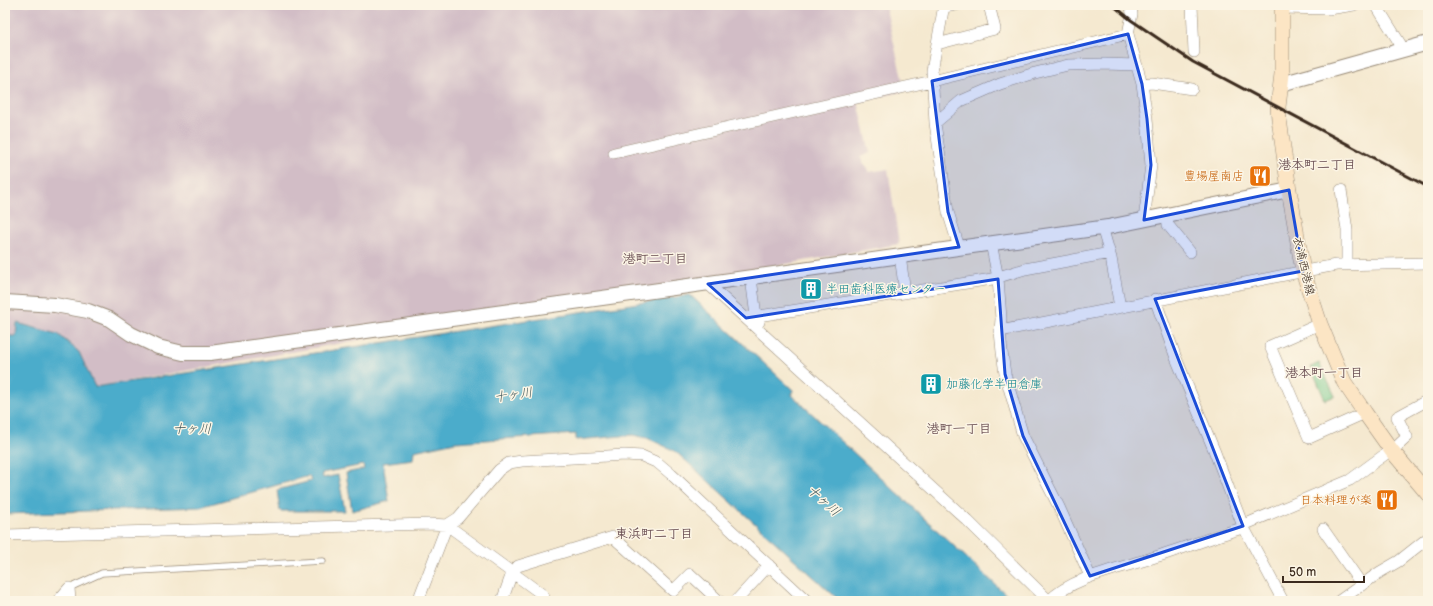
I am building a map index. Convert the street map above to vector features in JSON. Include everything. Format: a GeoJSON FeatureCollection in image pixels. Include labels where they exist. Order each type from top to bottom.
{"type":"FeatureCollection","features":[{"type":"Feature","properties":{"kind":"main road","name":"衣浦西港線"},"geometry":{"type":"LineString","coordinates":[[1282,6],[1282,74],[1278,107],[1289,190],[1303,271],[1320,324],[1344,382],[1392,451],[1428,494]]}},
{"type":"Feature","properties":{"kind":"street"},"geometry":{"type":"LineString","coordinates":[[956,5],[944,6],[932,71],[932,81],[948,212],[959,247]]}},
{"type":"Feature","properties":{"kind":"street"},"geometry":{"type":"LineString","coordinates":[[937,44],[995,29],[989,5]]}},
{"type":"Feature","properties":{"kind":"street"},"geometry":{"type":"LineString","coordinates":[[1131,5],[1132,14],[1128,34],[1142,84],[1151,166],[1144,220]]}},
{"type":"Feature","properties":{"kind":"street"},"geometry":{"type":"LineString","coordinates":[[1192,5],[1194,52]]}},
{"type":"Feature","properties":{"kind":"street"},"geometry":{"type":"LineString","coordinates":[[1282,6],[1328,9],[1354,5]]}},
{"type":"Feature","properties":{"kind":"street"},"geometry":{"type":"LineString","coordinates":[[1376,5],[1404,50]]}},
{"type":"Feature","properties":{"kind":"street"},"geometry":{"type":"LineString","coordinates":[[614,153],[932,81],[1128,34]]}},
{"type":"Feature","properties":{"kind":"street"},"geometry":{"type":"LineString","coordinates":[[1281,84],[1428,43]]}},
{"type":"Feature","properties":{"kind":"street"},"geometry":{"type":"LineString","coordinates":[[936,123],[961,101],[1000,84],[1035,73],[1068,66],[1104,64],[1137,65]]}},
{"type":"Feature","properties":{"kind":"street"},"geometry":{"type":"LineString","coordinates":[[1142,84],[1152,83],[1192,89]]}},
{"type":"Feature","properties":{"kind":"street"},"geometry":{"type":"LineString","coordinates":[[5,302],[55,305],[88,311],[109,319],[131,334],[158,347],[183,353],[210,353],[1102,228],[1289,190]]}},
{"type":"Feature","properties":{"kind":"street"},"geometry":{"type":"LineString","coordinates":[[1341,190],[1347,230],[1347,264]]}},
{"type":"Feature","properties":{"kind":"street"},"geometry":{"type":"LineString","coordinates":[[1167,215],[1168,225],[1190,252]]}},
{"type":"Feature","properties":{"kind":"street"},"geometry":{"type":"LineString","coordinates":[[1102,228],[1110,253],[1120,307]]}},
{"type":"Feature","properties":{"kind":"street"},"geometry":{"type":"LineString","coordinates":[[991,243],[998,278],[1001,319],[1000,331],[1005,374],[1023,436],[1059,507],[1090,576]]}},
{"type":"Feature","properties":{"kind":"street"},"geometry":{"type":"LineString","coordinates":[[751,317],[998,278],[1025,269],[1110,253]]}},
{"type":"Feature","properties":{"kind":"street"},"geometry":{"type":"LineString","coordinates":[[900,256],[905,292]]}},
{"type":"Feature","properties":{"kind":"street"},"geometry":{"type":"LineString","coordinates":[[1000,331],[1155,299],[1347,264],[1428,263]]}},
{"type":"Feature","properties":{"kind":"street"},"geometry":{"type":"LineString","coordinates":[[751,278],[751,317]]}},
{"type":"Feature","properties":{"kind":"street"},"geometry":{"type":"LineString","coordinates":[[708,284],[751,317],[769,338],[967,520],[1049,601],[1055,594],[1090,576],[1152,558],[1239,529],[1350,480],[1392,451],[1407,438],[1397,417],[1428,400]]}},
{"type":"Feature","properties":{"kind":"street"},"geometry":{"type":"LineString","coordinates":[[1155,299],[1176,358],[1214,450],[1243,526],[1283,601]]}},
{"type":"Feature","properties":{"kind":"street"},"geometry":{"type":"LineString","coordinates":[[1320,324],[1270,346],[1310,438],[1365,413]]}},
{"type":"Feature","properties":{"kind":"street"},"geometry":{"type":"LineString","coordinates":[[418,601],[447,525],[458,518],[499,470],[509,464],[530,460],[624,455],[642,456],[658,463],[672,474],[807,601]]}},
{"type":"Feature","properties":{"kind":"street"},"geometry":{"type":"LineString","coordinates":[[5,535],[430,524],[447,525],[543,595],[545,601]]}},
{"type":"Feature","properties":{"kind":"street"},"geometry":{"type":"LineString","coordinates":[[1324,529],[1362,584]]}},
{"type":"Feature","properties":{"kind":"street"},"geometry":{"type":"LineString","coordinates":[[502,601],[512,573],[518,566],[612,537],[673,590],[690,574],[719,601]]}},
{"type":"Feature","properties":{"kind":"street"},"geometry":{"type":"LineString","coordinates":[[1339,601],[1362,584],[1426,543]]}},
{"type":"Feature","properties":{"kind":"street"},"geometry":{"type":"LineString","coordinates":[[736,601],[769,565]]}},
{"type":"Feature","properties":{"kind":"street"},"geometry":{"type":"LineString","coordinates":[[58,601],[69,588]]}},
{"type":"Feature","properties":{"kind":"street"},"geometry":{"type":"LineString","coordinates":[[69,588],[70,601]]}},
{"type":"Feature","properties":{"kind":"lane"},"geometry":{"type":"LineString","coordinates":[[69,588],[102,573],[323,561]]}},
{"type":"Feature","properties":{"kind":"highlighted area"},"geometry":{"type":"Polygon","coordinates":[[[1128,34],[1142,84],[1151,165],[1144,220],[1289,190],[1303,271],[1155,299],[1243,526],[1090,576],[1023,436],[1005,374],[998,279],[746,318],[708,284],[959,247],[948,212],[932,81],[1128,34]]]}},
{"type":"Feature","properties":{"kind":"shaded area"},"geometry":{"type":"Polygon","coordinates":[[[5,5],[885,5],[905,91],[858,102],[870,153],[860,157],[869,172],[888,169],[899,244],[94,387],[79,352],[17,324],[16,336],[5,336],[5,5]]]}},
{"type":"Feature","properties":{"kind":"green space"},"geometry":{"type":"Polygon","coordinates":[[[1319,363],[1335,396],[1325,400],[1311,367],[1319,363]]]}},
{"type":"Feature","properties":{"kind":"water","name":"十ヶ川"},"geometry":{"type":"Polygon","coordinates":[[[690,295],[793,390],[792,395],[1013,601],[840,601],[675,451],[647,438],[633,435],[576,440],[576,434],[455,442],[414,451],[413,459],[383,463],[389,501],[352,511],[346,473],[364,469],[363,465],[322,473],[323,478],[338,475],[345,511],[280,511],[277,490],[311,481],[309,476],[200,507],[5,514],[5,336],[16,336],[17,323],[58,334],[79,352],[95,387],[690,295]]]}},
{"type":"Feature","properties":{"kind":"railway"},"geometry":{"type":"LineString","coordinates":[[1113,5],[1131,20],[1193,62],[1428,187]]}},
{"type":"Feature","properties":{"kind":"place","name":"豊場屋南店"},"geometry":{"type":"Point","coordinates":[1260,176]}},
{"type":"Feature","properties":{"kind":"place","name":"半田歯科医療センター"},"geometry":{"type":"Point","coordinates":[811,289]}},
{"type":"Feature","properties":{"kind":"place","name":"加藤化学半田倉庫"},"geometry":{"type":"Point","coordinates":[931,384]}},
{"type":"Feature","properties":{"kind":"place","name":"日本料理が楽"},"geometry":{"type":"Point","coordinates":[1387,500]}},
{"type":"Feature","properties":{"kind":"district","name":"港本町二丁目"},"geometry":{"type":"Point","coordinates":[1317,164]}},
{"type":"Feature","properties":{"kind":"district","name":"港町二丁目"},"geometry":{"type":"Point","coordinates":[655,258]}},
{"type":"Feature","properties":{"kind":"district","name":"港本町一丁目"},"geometry":{"type":"Point","coordinates":[1324,372]}},
{"type":"Feature","properties":{"kind":"district","name":"港町一丁目"},"geometry":{"type":"Point","coordinates":[959,428]}},
{"type":"Feature","properties":{"kind":"district","name":"東浜町二丁目"},"geometry":{"type":"Point","coordinates":[654,533]}}]}
